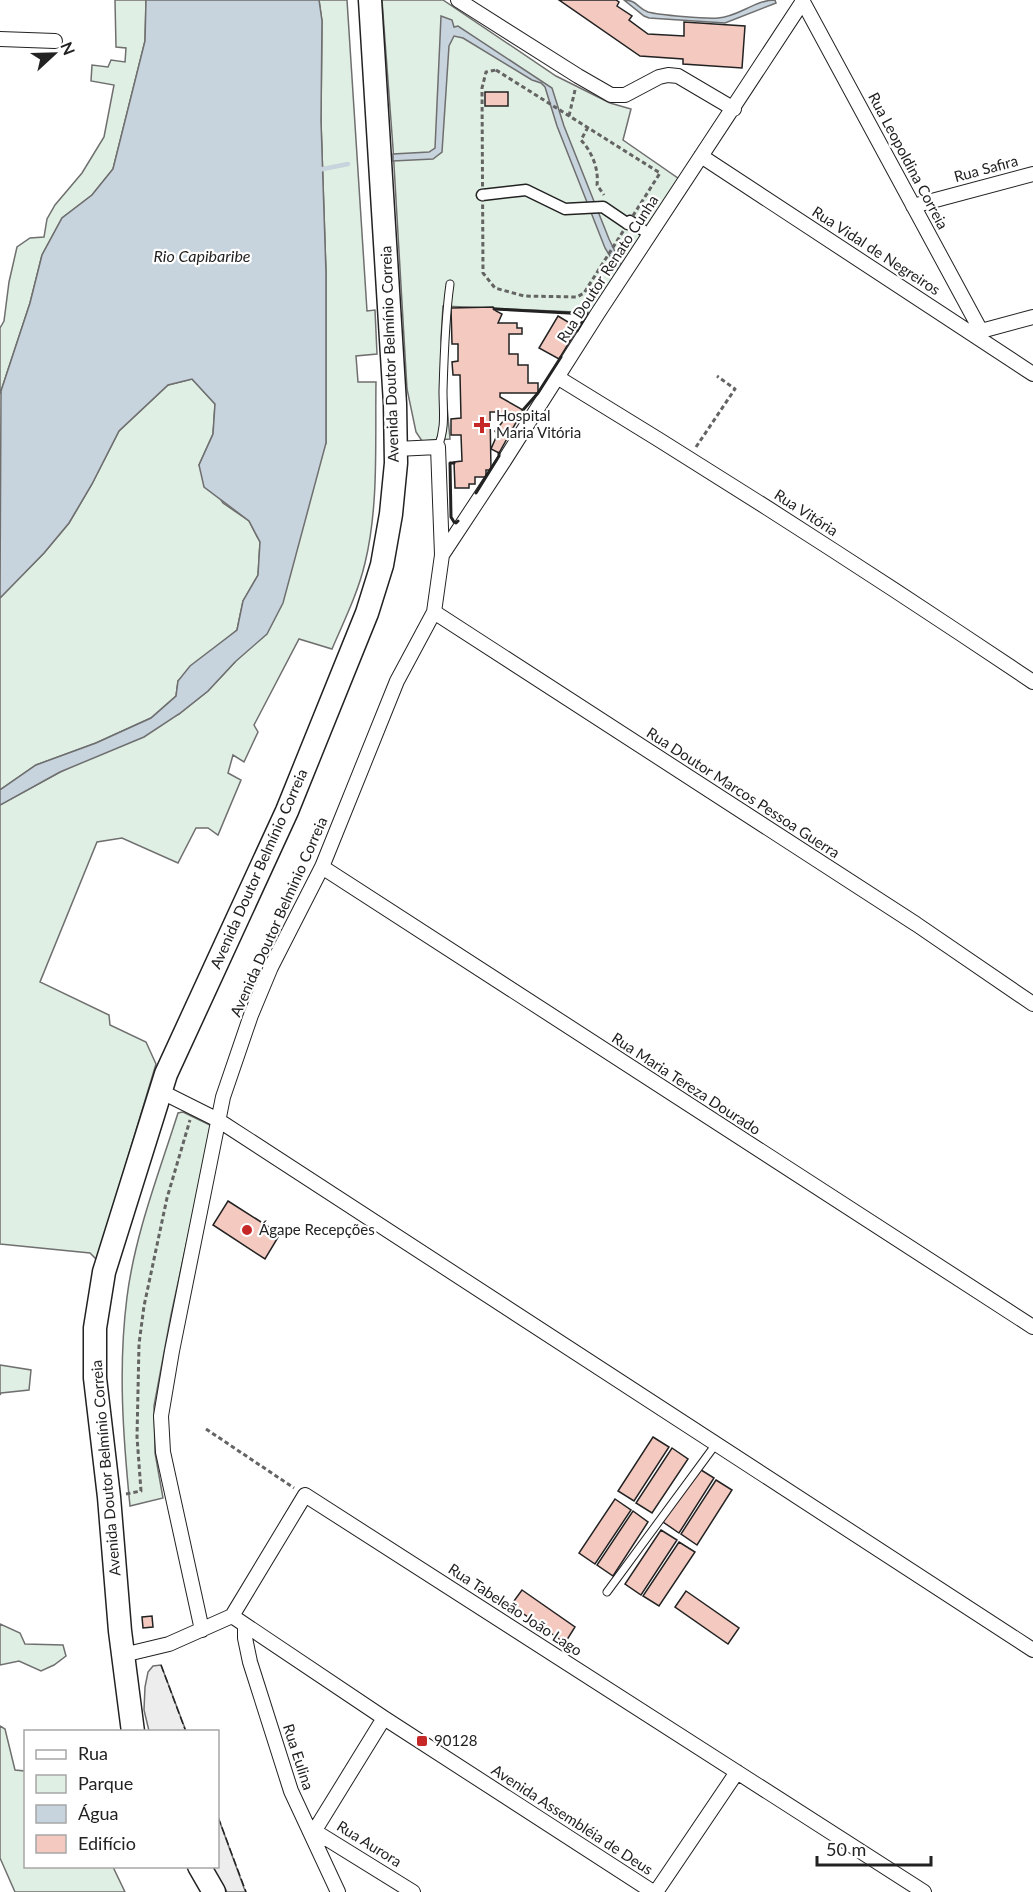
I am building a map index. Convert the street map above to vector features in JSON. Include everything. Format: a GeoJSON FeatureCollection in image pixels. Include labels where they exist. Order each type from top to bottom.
{"type":"FeatureCollection","features":[{"type":"Feature","properties":{"kind":"main road","name":"Avenida Doutor Belmínio Correia"},"geometry":{"type":"LineString","coordinates":[[133,1730],[95,1378],[95,1328],[104,1272],[160,1091],[287,811],[367,613],[382,565],[391,513],[396,449],[370,0]]}},
{"type":"Feature","properties":{"kind":"main road"},"geometry":{"type":"LineString","coordinates":[[200,1868],[214,1892]]}},
{"type":"Feature","properties":{"kind":"street"},"geometry":{"type":"LineString","coordinates":[[458,0],[604,92],[618,97],[659,78],[678,75],[734,109]]}},
{"type":"Feature","properties":{"kind":"street","name":"Rua Doutor Renato Cunha"},"geometry":{"type":"LineString","coordinates":[[442,555],[803,1]]}},
{"type":"Feature","properties":{"kind":"street","name":"Rua Leopoldina Correia"},"geometry":{"type":"LineString","coordinates":[[803,1],[979,335]]}},
{"type":"Feature","properties":{"kind":"street"},"geometry":{"type":"LineString","coordinates":[[0,39],[55,41]]}},
{"type":"Feature","properties":{"kind":"street","name":"Rua Vidal de Negreiros"},"geometry":{"type":"LineString","coordinates":[[701,156],[979,335],[1033,374]]}},
{"type":"Feature","properties":{"kind":"street","name":"Rua Safira"},"geometry":{"type":"LineString","coordinates":[[913,206],[1033,174]]}},
{"type":"Feature","properties":{"kind":"street"},"geometry":{"type":"LineString","coordinates":[[482,195],[526,190],[565,208],[586,209],[604,204],[650,235]]}},
{"type":"Feature","properties":{"kind":"street"},"geometry":{"type":"LineString","coordinates":[[979,335],[1033,317]]}},
{"type":"Feature","properties":{"kind":"street","name":"Rua Vitória"},"geometry":{"type":"LineString","coordinates":[[558,377],[688,457],[926,610],[1033,682]]}},
{"type":"Feature","properties":{"kind":"street"},"geometry":{"type":"LineString","coordinates":[[396,449],[438,447]]}},
{"type":"Feature","properties":{"kind":"street","name":"Avenida Doutor Belminio Correia"},"geometry":{"type":"LineString","coordinates":[[202,1630],[163,1452],[161,1416],[218,1120],[223,1097],[250,1014],[271,967],[322,867],[397,681],[434,612],[442,555],[438,447]]}},
{"type":"Feature","properties":{"kind":"street","name":"Rua Doutor Marcos Pessoa Guerra"},"geometry":{"type":"LineString","coordinates":[[434,612],[916,924],[1033,1004]]}},
{"type":"Feature","properties":{"kind":"street","name":"Rua Maria Tereza Dourado"},"geometry":{"type":"LineString","coordinates":[[322,867],[1033,1327]]}},
{"type":"Feature","properties":{"kind":"street"},"geometry":{"type":"LineString","coordinates":[[160,1091],[218,1120],[1033,1650]]}},
{"type":"Feature","properties":{"kind":"street"},"geometry":{"type":"LineString","coordinates":[[123,1655],[163,1646],[232,1616],[305,1495]]}},
{"type":"Feature","properties":{"kind":"street","name":"Rua Tabeleão João Lago"},"geometry":{"type":"LineString","coordinates":[[305,1495],[924,1892]]}},
{"type":"Feature","properties":{"kind":"street","name":"Avenida Assembléia de Deus"},"geometry":{"type":"LineString","coordinates":[[232,1616],[384,1718],[654,1892]]}},
{"type":"Feature","properties":{"kind":"street","name":"Rua Eulina"},"geometry":{"type":"LineString","coordinates":[[245,1625],[247,1649],[291,1791],[311,1828],[338,1892]]}},
{"type":"Feature","properties":{"kind":"street"},"geometry":{"type":"LineString","coordinates":[[311,1828],[384,1718]]}},
{"type":"Feature","properties":{"kind":"street"},"geometry":{"type":"LineString","coordinates":[[654,1892],[737,1772]]}},
{"type":"Feature","properties":{"kind":"street","name":"Rua Aurora"},"geometry":{"type":"LineString","coordinates":[[311,1828],[413,1892]]}},
{"type":"Feature","properties":{"kind":"lane"},"geometry":{"type":"LineString","coordinates":[[438,447],[444,431],[446,307],[450,284]]}},
{"type":"Feature","properties":{"kind":"lane"},"geometry":{"type":"LineString","coordinates":[[607,1593],[716,1444]]}},
{"type":"Feature","properties":{"kind":"path"},"geometry":{"type":"LineString","coordinates":[[496,70],[569,116],[660,173],[628,219],[584,292],[577,297],[524,296],[495,288],[483,273],[482,88],[486,72],[496,70]]}},
{"type":"Feature","properties":{"kind":"path"},"geometry":{"type":"LineString","coordinates":[[569,116],[578,76]]}},
{"type":"Feature","properties":{"kind":"path"},"geometry":{"type":"LineString","coordinates":[[588,127],[582,140],[590,150],[598,177],[597,185],[603,192],[604,204]]}},
{"type":"Feature","properties":{"kind":"path"},"geometry":{"type":"LineString","coordinates":[[688,457],[735,389],[717,376]]}},
{"type":"Feature","properties":{"kind":"path"},"geometry":{"type":"LineString","coordinates":[[109,1497],[141,1491],[137,1437],[139,1344],[167,1198],[194,1107]]}},
{"type":"Feature","properties":{"kind":"path"},"geometry":{"type":"LineString","coordinates":[[206,1429],[305,1495]]}},
{"type":"Feature","properties":{"kind":"green space"},"geometry":{"type":"Polygon","coordinates":[[[115,0],[146,0],[145,41],[113,169],[92,195],[62,218],[42,255],[30,303],[0,394],[0,328],[4,321],[9,282],[17,247],[30,238],[44,237],[47,219],[55,205],[82,173],[104,137],[114,85],[91,81],[92,65],[108,67],[111,60],[125,62],[126,48],[116,47],[115,0]]]}},
{"type":"Feature","properties":{"kind":"green space"},"geometry":{"type":"Polygon","coordinates":[[[319,0],[347,0],[367,311],[375,310],[377,354],[356,356],[358,382],[376,382],[374,496],[365,563],[355,596],[332,649],[299,639],[254,725],[258,732],[244,762],[233,755],[228,773],[241,780],[218,835],[208,828],[196,828],[178,863],[122,838],[97,842],[40,982],[109,1015],[110,1025],[146,1042],[156,1064],[97,1260],[90,1253],[0,1244],[0,805],[60,772],[179,714],[208,691],[235,662],[326,443],[326,273],[321,121],[322,21],[319,0]]]}},
{"type":"Feature","properties":{"kind":"green space"},"geometry":{"type":"Polygon","coordinates":[[[382,0],[443,0],[556,76],[610,103],[631,109],[623,140],[685,183],[598,313],[443,306],[441,339],[450,439],[422,441],[416,432],[407,389],[382,0]]]}},
{"type":"Feature","properties":{"kind":"green space"},"geometry":{"type":"Polygon","coordinates":[[[192,379],[215,404],[213,434],[199,465],[223,503],[249,521],[260,542],[258,575],[243,601],[237,630],[178,681],[176,696],[151,718],[96,743],[36,765],[0,790],[0,598],[44,553],[69,523],[119,431],[168,385],[192,379]]]}},
{"type":"Feature","properties":{"kind":"green space"},"geometry":{"type":"Polygon","coordinates":[[[183,1112],[212,1126],[171,1315],[154,1406],[155,1453],[163,1498],[130,1506],[122,1402],[127,1297],[148,1204],[178,1113],[183,1112]]]}},
{"type":"Feature","properties":{"kind":"green space"},"geometry":{"type":"Polygon","coordinates":[[[0,1365],[31,1370],[29,1390],[1,1393],[0,1395],[0,1365]]]}},
{"type":"Feature","properties":{"kind":"green space"},"geometry":{"type":"Polygon","coordinates":[[[0,1624],[20,1633],[25,1644],[63,1645],[66,1656],[41,1671],[19,1661],[0,1665],[0,1624]]]}},
{"type":"Feature","properties":{"kind":"green space"},"geometry":{"type":"Polygon","coordinates":[[[0,1726],[5,1729],[15,1770],[24,1771],[24,1868],[113,1868],[125,1892],[15,1892],[0,1858],[0,1726]]]}},
{"type":"Feature","properties":{"kind":"shaded area"},"geometry":{"type":"Polygon","coordinates":[[[161,1665],[186,1730],[149,1730],[144,1710],[145,1687],[148,1672],[153,1666],[161,1665]]]}},
{"type":"Feature","properties":{"kind":"shaded area"},"geometry":{"type":"Polygon","coordinates":[[[219,1820],[246,1892],[227,1892],[212,1868],[219,1868],[219,1820]]]}},
{"type":"Feature","properties":{"kind":"water","name":"Rio Capibaribe"},"geometry":{"type":"Polygon","coordinates":[[[146,0],[319,0],[322,21],[321,121],[326,273],[326,443],[283,603],[267,634],[235,662],[208,691],[144,737],[60,772],[0,805],[0,790],[36,765],[96,743],[151,718],[176,696],[178,681],[190,666],[237,630],[243,601],[258,575],[260,542],[249,521],[204,487],[199,465],[213,434],[215,404],[192,379],[168,385],[119,431],[69,523],[44,553],[0,598],[1,391],[30,303],[42,255],[62,218],[92,195],[113,169],[145,41],[146,0]]]}},
{"type":"Feature","properties":{"kind":"water"},"geometry":{"type":"Polygon","coordinates":[[[624,0],[632,1],[648,12],[712,18],[733,15],[753,5],[768,1],[775,0],[776,3],[725,23],[649,18],[624,0]]]}},
{"type":"Feature","properties":{"kind":"water"},"geometry":{"type":"Polygon","coordinates":[[[441,16],[452,20],[454,27],[458,26],[552,88],[564,126],[609,239],[624,270],[621,274],[605,248],[557,126],[545,87],[463,38],[454,36],[449,46],[442,152],[433,159],[393,161],[393,154],[429,152],[435,148],[441,16]]]}},
{"type":"Feature","properties":{"kind":"building"},"geometry":{"type":"Polygon","coordinates":[[[559,0],[616,0],[619,2],[617,6],[632,16],[629,20],[648,34],[684,36],[684,22],[745,26],[742,68],[683,64],[683,59],[640,56],[559,0]]]}},
{"type":"Feature","properties":{"kind":"building"},"geometry":{"type":"Polygon","coordinates":[[[485,92],[508,92],[508,106],[485,106],[485,92]]]}},
{"type":"Feature","properties":{"kind":"building"},"geometry":{"type":"Polygon","coordinates":[[[493,307],[502,314],[498,323],[517,323],[517,328],[522,328],[522,334],[509,334],[509,354],[518,354],[518,365],[528,365],[528,383],[538,383],[538,393],[500,393],[500,397],[523,410],[499,453],[491,449],[497,435],[495,431],[505,419],[499,412],[490,412],[491,470],[486,470],[486,477],[475,477],[475,484],[469,484],[469,488],[455,488],[454,462],[462,461],[461,435],[451,435],[451,419],[461,418],[460,375],[453,375],[452,362],[458,361],[458,344],[452,344],[451,308],[493,307]]]}},
{"type":"Feature","properties":{"kind":"building"},"geometry":{"type":"Polygon","coordinates":[[[558,316],[578,328],[559,359],[539,348],[558,316]]]}},
{"type":"Feature","properties":{"kind":"building","name":"Ágape Recepções"},"geometry":{"type":"Polygon","coordinates":[[[228,1201],[280,1234],[265,1259],[213,1225],[228,1201]]]}},
{"type":"Feature","properties":{"kind":"building"},"geometry":{"type":"Polygon","coordinates":[[[653,1437],[669,1447],[634,1501],[618,1491],[653,1437]]]}},
{"type":"Feature","properties":{"kind":"building"},"geometry":{"type":"Polygon","coordinates":[[[672,1448],[688,1459],[652,1513],[636,1503],[672,1448]]]}},
{"type":"Feature","properties":{"kind":"building"},"geometry":{"type":"Polygon","coordinates":[[[698,1468],[714,1478],[679,1533],[663,1522],[698,1468]]]}},
{"type":"Feature","properties":{"kind":"building"},"geometry":{"type":"Polygon","coordinates":[[[716,1480],[732,1490],[697,1545],[681,1534],[716,1480]]]}},
{"type":"Feature","properties":{"kind":"building"},"geometry":{"type":"Polygon","coordinates":[[[615,1499],[631,1510],[595,1564],[579,1553],[615,1499]]]}},
{"type":"Feature","properties":{"kind":"building"},"geometry":{"type":"Polygon","coordinates":[[[633,1511],[648,1522],[613,1576],[597,1565],[633,1511]]]}},
{"type":"Feature","properties":{"kind":"building"},"geometry":{"type":"Polygon","coordinates":[[[661,1530],[677,1540],[641,1595],[625,1584],[661,1530]]]}},
{"type":"Feature","properties":{"kind":"building"},"geometry":{"type":"Polygon","coordinates":[[[679,1542],[695,1552],[659,1606],[643,1596],[679,1542]]]}},
{"type":"Feature","properties":{"kind":"building"},"geometry":{"type":"Polygon","coordinates":[[[522,1590],[575,1627],[565,1643],[511,1605],[522,1590]]]}},
{"type":"Feature","properties":{"kind":"building"},"geometry":{"type":"Polygon","coordinates":[[[686,1591],[739,1628],[728,1644],[675,1607],[686,1591]]]}},
{"type":"Feature","properties":{"kind":"building"},"geometry":{"type":"Polygon","coordinates":[[[152,1616],[153,1627],[143,1628],[142,1617],[152,1616]]]}},
{"type":"Feature","properties":{"kind":"waterway"},"geometry":{"type":"LineString","coordinates":[[318,170],[348,164]]}},
{"type":"Feature","properties":{"kind":"fence"},"geometry":{"type":"LineString","coordinates":[[161,1665],[185,1730]]}},
{"type":"Feature","properties":{"kind":"fence"},"geometry":{"type":"LineString","coordinates":[[219,1820],[246,1892]]}},
{"type":"Feature","properties":{"kind":"wall"},"geometry":{"type":"LineString","coordinates":[[494,309],[587,314],[577,331]]}},
{"type":"Feature","properties":{"kind":"wall"},"geometry":{"type":"LineString","coordinates":[[523,410],[538,393],[561,357]]}},
{"type":"Feature","properties":{"kind":"wall"},"geometry":{"type":"LineString","coordinates":[[476,493],[499,453]]}},
{"type":"Feature","properties":{"kind":"wall"},"geometry":{"type":"LineString","coordinates":[[454,463],[450,463],[451,517],[454,522],[458,521]]}},
{"type":"Feature","properties":{"kind":"place","name":"Hospital Maria Vitória"},"geometry":{"type":"Point","coordinates":[482,425]}},
{"type":"Feature","properties":{"kind":"place","name":"Ágape Recepções"},"geometry":{"type":"Point","coordinates":[247,1230]}},
{"type":"Feature","properties":{"kind":"place","name":"90128"},"geometry":{"type":"Point","coordinates":[422,1741]}}]}
